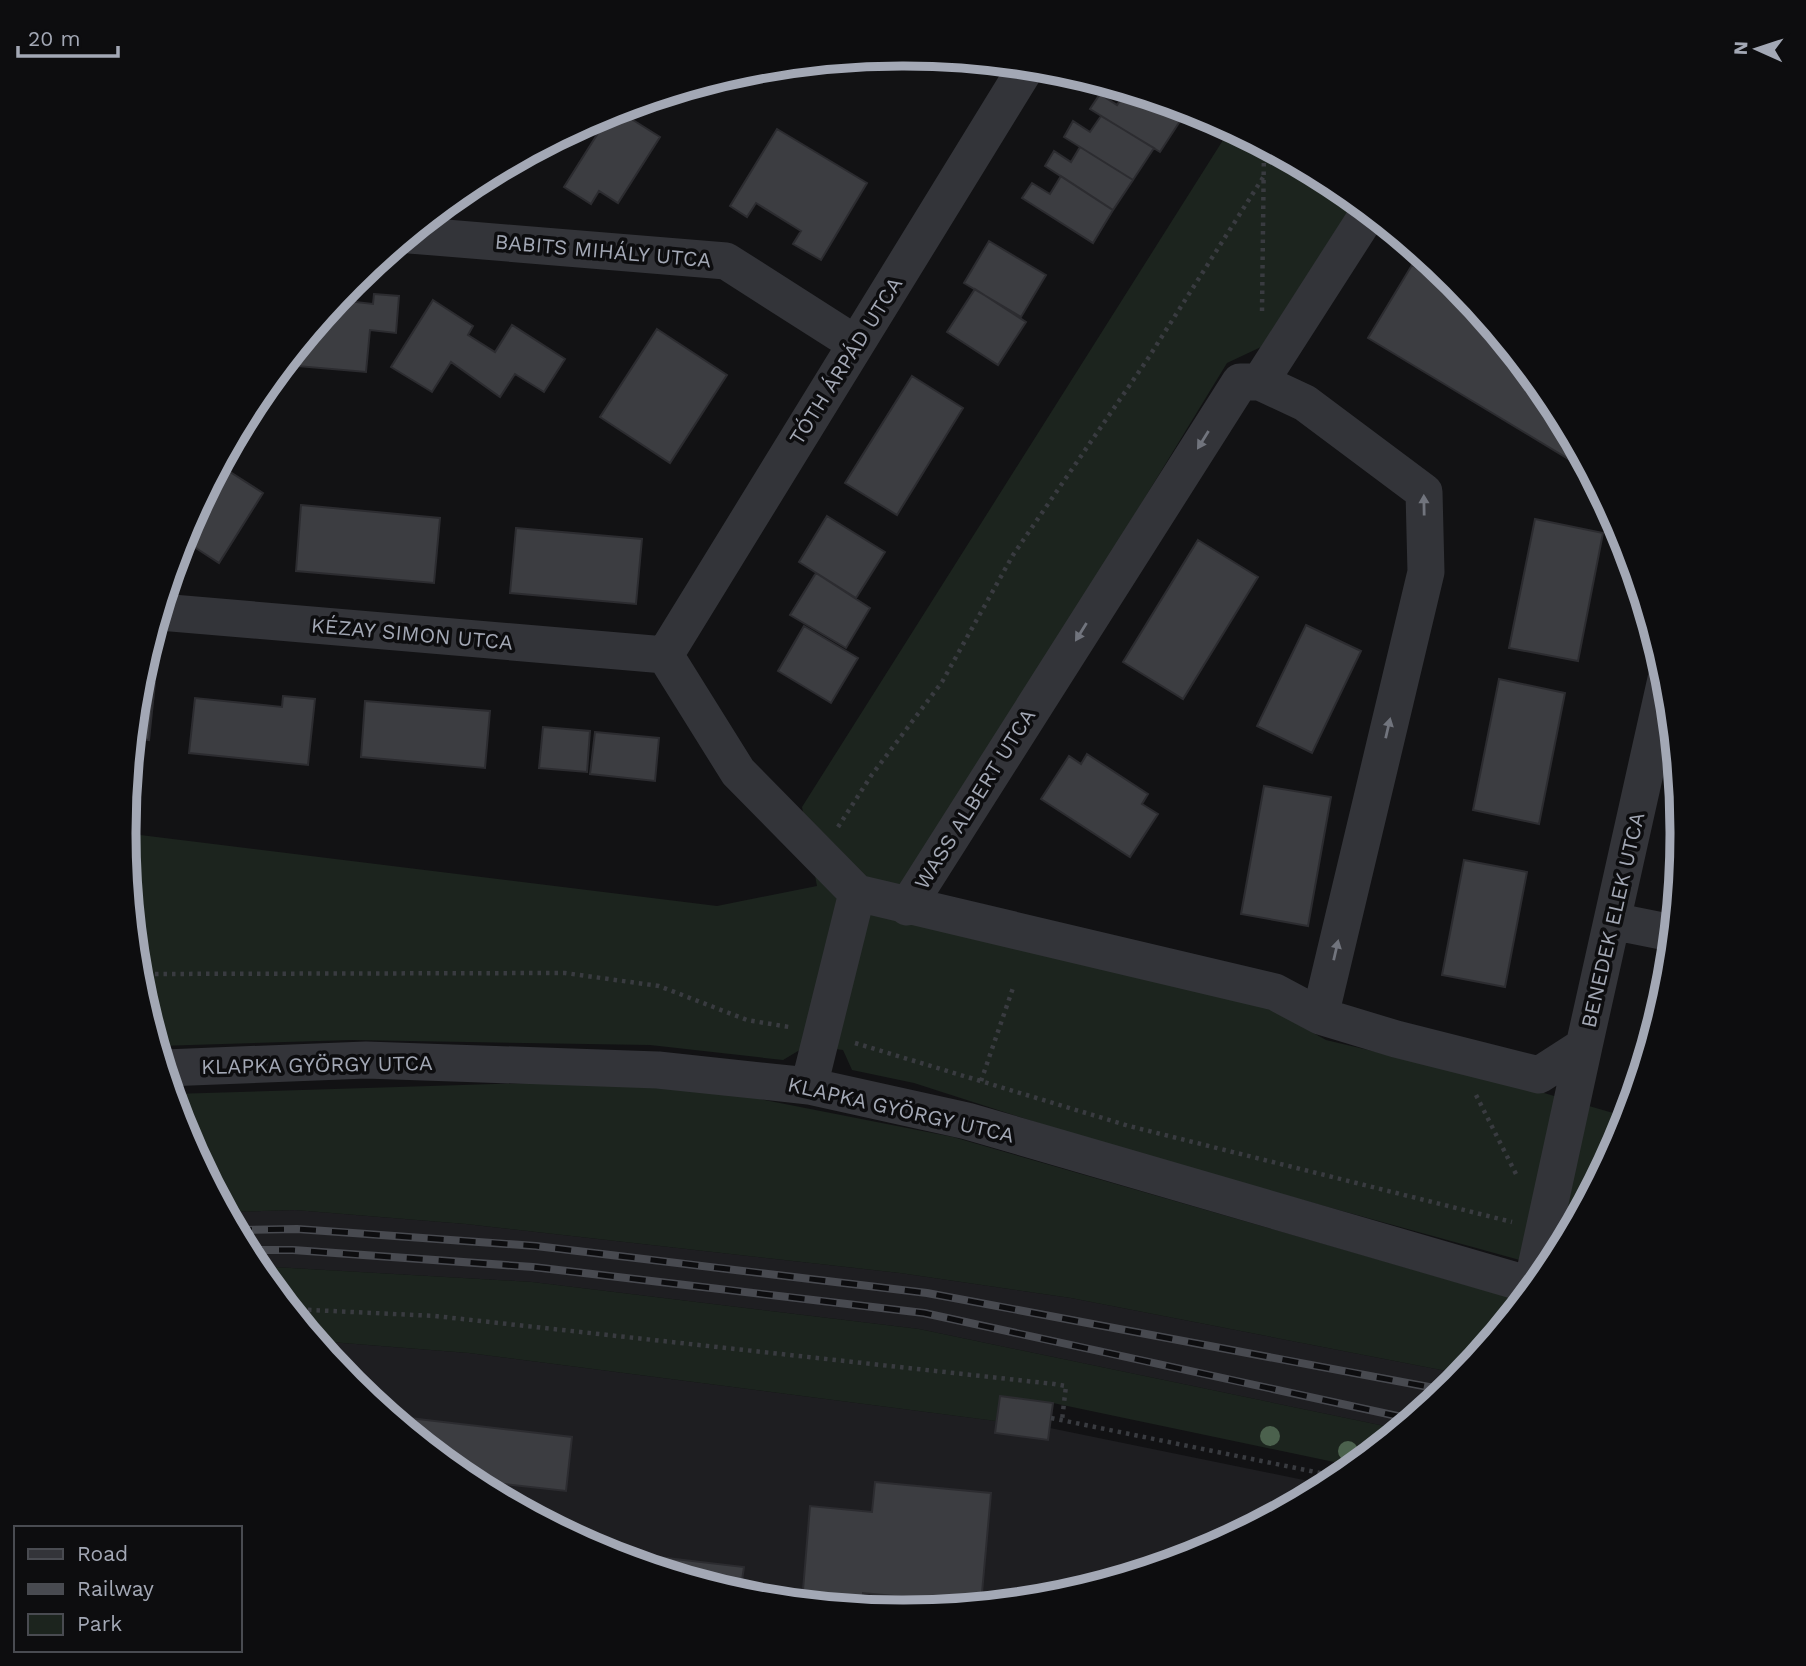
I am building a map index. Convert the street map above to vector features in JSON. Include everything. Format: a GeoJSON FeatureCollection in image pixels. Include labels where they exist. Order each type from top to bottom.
{"type":"FeatureCollection","features":[{"type":"Feature","properties":{"kind":"street","name":"TÓTH ÁRPÁD UTCA"},"geometry":{"type":"LineString","coordinates":[[665,655],[1021,76]]}},
{"type":"Feature","properties":{"kind":"street"},"geometry":{"type":"LineString","coordinates":[[1320,1016],[1426,572],[1424,492],[1306,403],[1260,382],[1363,220]]}},
{"type":"Feature","properties":{"kind":"street","name":"BABITS MIHÁLY UTCA"},"geometry":{"type":"LineString","coordinates":[[423,236],[726,261],[856,344]]}},
{"type":"Feature","properties":{"kind":"street","name":"WASS ALBERT UTCA"},"geometry":{"type":"LineString","coordinates":[[1260,382],[1240,382],[907,907],[1020,930],[1275,992],[1320,1016],[1396,1039]]}},
{"type":"Feature","properties":{"kind":"street","name":"KÉZAY SIMON UTCA"},"geometry":{"type":"LineString","coordinates":[[169,613],[665,655]]}},
{"type":"Feature","properties":{"kind":"street"},"geometry":{"type":"LineString","coordinates":[[665,655],[738,772],[857,893],[907,907]]}},
{"type":"Feature","properties":{"kind":"street","name":"BENEDEK ELEK UTCA"},"geometry":{"type":"LineString","coordinates":[[1396,1039],[1539,1075],[1584,1046],[1659,709]]}},
{"type":"Feature","properties":{"kind":"street"},"geometry":{"type":"LineString","coordinates":[[809,1086],[857,893]]}},
{"type":"Feature","properties":{"kind":"street"},"geometry":{"type":"LineString","coordinates":[[1612,921],[1663,931]]}},
{"type":"Feature","properties":{"kind":"street"},"geometry":{"type":"LineString","coordinates":[[1538,1262],[1584,1046]]}},
{"type":"Feature","properties":{"kind":"street","name":"KLAPKA GYÖRGY UTCA"},"geometry":{"type":"LineString","coordinates":[[174,1068],[379,1060],[657,1070],[809,1086],[967,1121],[1524,1282]]}},
{"type":"Feature","properties":{"kind":"path"},"geometry":{"type":"LineString","coordinates":[[1262,318],[1264,158]]}},
{"type":"Feature","properties":{"kind":"path"},"geometry":{"type":"LineString","coordinates":[[820,856],[871,776],[942,682],[1013,555],[1147,360],[1264,176]]}},
{"type":"Feature","properties":{"kind":"path"},"geometry":{"type":"LineString","coordinates":[[967,1121],[1014,985]]}},
{"type":"Feature","properties":{"kind":"path"},"geometry":{"type":"LineString","coordinates":[[1454,1054],[1520,1183]]}},
{"type":"Feature","properties":{"kind":"path"},"geometry":{"type":"LineString","coordinates":[[304,1310],[435,1315],[1054,1384],[1066,1386],[1062,1420]]}},
{"type":"Feature","properties":{"kind":"path"},"geometry":{"type":"LineString","coordinates":[[1051,1418],[1323,1474]]}},
{"type":"Feature","properties":{"kind":"shaded area"},"geometry":{"type":"Polygon","coordinates":[[[295,1210],[466,1224],[900,1273],[1071,1298],[1448,1371],[1387,1427],[919,1329],[532,1282],[272,1267],[237,1212],[295,1210]]]}},
{"type":"Feature","properties":{"kind":"shaded area"},"geometry":{"type":"Polygon","coordinates":[[[331,1342],[469,1353],[1050,1428],[1311,1481],[1242,1520],[1196,1541],[1149,1559],[1053,1585],[953,1598],[903,1600],[803,1593],[753,1585],[657,1559],[610,1541],[520,1497],[436,1441],[361,1375],[331,1342]]]}},
{"type":"Feature","properties":{"kind":"green space"},"geometry":{"type":"Polygon","coordinates":[[[1224,138],[1286,169],[1349,210],[1261,347],[1227,363],[890,916],[1265,1006],[1326,1040],[1516,1085],[1616,1114],[1611,1126],[1567,1216],[1536,1264],[1122,1150],[914,1083],[852,1070],[843,1050],[808,1045],[783,1060],[650,1045],[351,1040],[167,1046],[151,983],[143,933],[136,834],[717,906],[817,886],[802,807],[1224,138]]]}},
{"type":"Feature","properties":{"kind":"green space"},"geometry":{"type":"Polygon","coordinates":[[[658,1079],[953,1137],[1512,1298],[1448,1371],[1071,1298],[900,1273],[466,1224],[295,1210],[237,1212],[216,1172],[183,1094],[658,1079]]]}},
{"type":"Feature","properties":{"kind":"green space"},"geometry":{"type":"Polygon","coordinates":[[[272,1267],[532,1282],[919,1329],[1387,1427],[1339,1463],[1053,1403],[1000,1397],[996,1421],[469,1353],[331,1342],[272,1267]]]}},
{"type":"Feature","properties":{"kind":"building"},"geometry":{"type":"Polygon","coordinates":[[[1100,94],[1117,105],[1121,99],[1181,119],[1160,152],[1090,109],[1100,94]]]}},
{"type":"Feature","properties":{"kind":"building"},"geometry":{"type":"Polygon","coordinates":[[[1101,116],[1154,148],[1133,180],[1064,137],[1073,121],[1090,132],[1101,116]]]}},
{"type":"Feature","properties":{"kind":"building"},"geometry":{"type":"Polygon","coordinates":[[[629,118],[660,137],[618,203],[599,191],[591,204],[564,187],[600,129],[629,118]]]}},
{"type":"Feature","properties":{"kind":"building"},"geometry":{"type":"Polygon","coordinates":[[[777,129],[867,183],[821,260],[793,244],[801,231],[756,203],[747,217],[730,206],[777,129]]]}},
{"type":"Feature","properties":{"kind":"building"},"geometry":{"type":"Polygon","coordinates":[[[1080,147],[1133,180],[1113,210],[1045,166],[1054,151],[1071,162],[1080,147]]]}},
{"type":"Feature","properties":{"kind":"building"},"geometry":{"type":"Polygon","coordinates":[[[1061,176],[1113,210],[1093,243],[1022,198],[1032,183],[1050,194],[1061,176]]]}},
{"type":"Feature","properties":{"kind":"building"},"geometry":{"type":"Polygon","coordinates":[[[989,241],[1046,275],[1021,317],[964,283],[989,241]]]}},
{"type":"Feature","properties":{"kind":"building"},"geometry":{"type":"Polygon","coordinates":[[[1412,265],[1426,273],[1445,291],[1511,366],[1573,462],[1368,338],[1412,265]]]}},
{"type":"Feature","properties":{"kind":"building"},"geometry":{"type":"Polygon","coordinates":[[[975,289],[1026,322],[998,365],[947,332],[975,289]]]}},
{"type":"Feature","properties":{"kind":"building"},"geometry":{"type":"Polygon","coordinates":[[[374,294],[399,296],[396,333],[370,330],[366,372],[295,366],[351,302],[373,304],[374,294]]]}},
{"type":"Feature","properties":{"kind":"building"},"geometry":{"type":"Polygon","coordinates":[[[433,300],[473,326],[468,335],[495,352],[512,325],[565,359],[544,392],[515,374],[500,397],[451,362],[432,392],[391,367],[433,300]]]}},
{"type":"Feature","properties":{"kind":"building"},"geometry":{"type":"Polygon","coordinates":[[[657,329],[727,375],[670,463],[600,417],[657,329]]]}},
{"type":"Feature","properties":{"kind":"building"},"geometry":{"type":"Polygon","coordinates":[[[912,376],[963,408],[897,515],[845,483],[912,376]]]}},
{"type":"Feature","properties":{"kind":"building"},"geometry":{"type":"Polygon","coordinates":[[[228,471],[263,493],[219,563],[193,546],[228,471]]]}},
{"type":"Feature","properties":{"kind":"building"},"geometry":{"type":"Polygon","coordinates":[[[301,505],[440,518],[434,583],[296,571],[301,505]]]}},
{"type":"Feature","properties":{"kind":"building"},"geometry":{"type":"Polygon","coordinates":[[[827,516],[885,552],[856,598],[799,562],[827,516]]]}},
{"type":"Feature","properties":{"kind":"building"},"geometry":{"type":"Polygon","coordinates":[[[1535,519],[1603,533],[1578,661],[1509,648],[1535,519]]]}},
{"type":"Feature","properties":{"kind":"building"},"geometry":{"type":"Polygon","coordinates":[[[516,528],[642,539],[636,604],[510,593],[516,528]]]}},
{"type":"Feature","properties":{"kind":"building"},"geometry":{"type":"Polygon","coordinates":[[[1198,540],[1258,577],[1183,699],[1123,662],[1198,540]]]}},
{"type":"Feature","properties":{"kind":"building"},"geometry":{"type":"Polygon","coordinates":[[[816,573],[870,608],[846,648],[790,615],[816,573]]]}},
{"type":"Feature","properties":{"kind":"building"},"geometry":{"type":"Polygon","coordinates":[[[1306,625],[1361,651],[1312,753],[1257,726],[1306,625]]]}},
{"type":"Feature","properties":{"kind":"building"},"geometry":{"type":"Polygon","coordinates":[[[804,626],[858,658],[831,703],[778,671],[804,626]]]}},
{"type":"Feature","properties":{"kind":"building"},"geometry":{"type":"Polygon","coordinates":[[[1499,679],[1565,693],[1539,824],[1473,810],[1499,679]]]}},
{"type":"Feature","properties":{"kind":"building"},"geometry":{"type":"Polygon","coordinates":[[[151,683],[155,683],[149,740],[142,739],[151,683]]]}},
{"type":"Feature","properties":{"kind":"building"},"geometry":{"type":"Polygon","coordinates":[[[283,696],[315,699],[308,765],[189,753],[195,698],[282,707],[283,696]]]}},
{"type":"Feature","properties":{"kind":"building"},"geometry":{"type":"Polygon","coordinates":[[[365,701],[490,711],[485,768],[361,757],[365,701]]]}},
{"type":"Feature","properties":{"kind":"building"},"geometry":{"type":"Polygon","coordinates":[[[543,727],[590,731],[587,772],[539,768],[543,727]]]}},
{"type":"Feature","properties":{"kind":"building"},"geometry":{"type":"Polygon","coordinates":[[[595,732],[659,738],[655,781],[590,774],[595,732]]]}},
{"type":"Feature","properties":{"kind":"building"},"geometry":{"type":"Polygon","coordinates":[[[1087,754],[1148,794],[1142,804],[1158,814],[1130,857],[1041,799],[1069,756],[1081,764],[1087,754]]]}},
{"type":"Feature","properties":{"kind":"building"},"geometry":{"type":"Polygon","coordinates":[[[1264,786],[1331,797],[1308,926],[1241,914],[1264,786]]]}},
{"type":"Feature","properties":{"kind":"building"},"geometry":{"type":"Polygon","coordinates":[[[1464,860],[1527,872],[1505,987],[1442,975],[1464,860]]]}},
{"type":"Feature","properties":{"kind":"building"},"geometry":{"type":"Polygon","coordinates":[[[1000,1396],[1053,1403],[1048,1440],[995,1433],[1000,1396]]]}},
{"type":"Feature","properties":{"kind":"building"},"geometry":{"type":"Polygon","coordinates":[[[409,1418],[572,1437],[566,1491],[498,1483],[436,1441],[409,1418]]]}},
{"type":"Feature","properties":{"kind":"building"},"geometry":{"type":"Polygon","coordinates":[[[875,1482],[991,1493],[982,1595],[928,1599],[863,1593],[863,1598],[803,1593],[810,1506],[872,1512],[875,1482]]]}},
{"type":"Feature","properties":{"kind":"building"},"geometry":{"type":"Polygon","coordinates":[[[649,1556],[744,1567],[742,1582],[649,1556]]]}},
{"type":"Feature","properties":{"kind":"railway"},"geometry":{"type":"LineString","coordinates":[[248,1230],[297,1229],[536,1246],[927,1293],[1431,1387]]}},
{"type":"Feature","properties":{"kind":"railway"},"geometry":{"type":"LineString","coordinates":[[260,1250],[533,1267],[924,1313],[1399,1416]]}}]}
